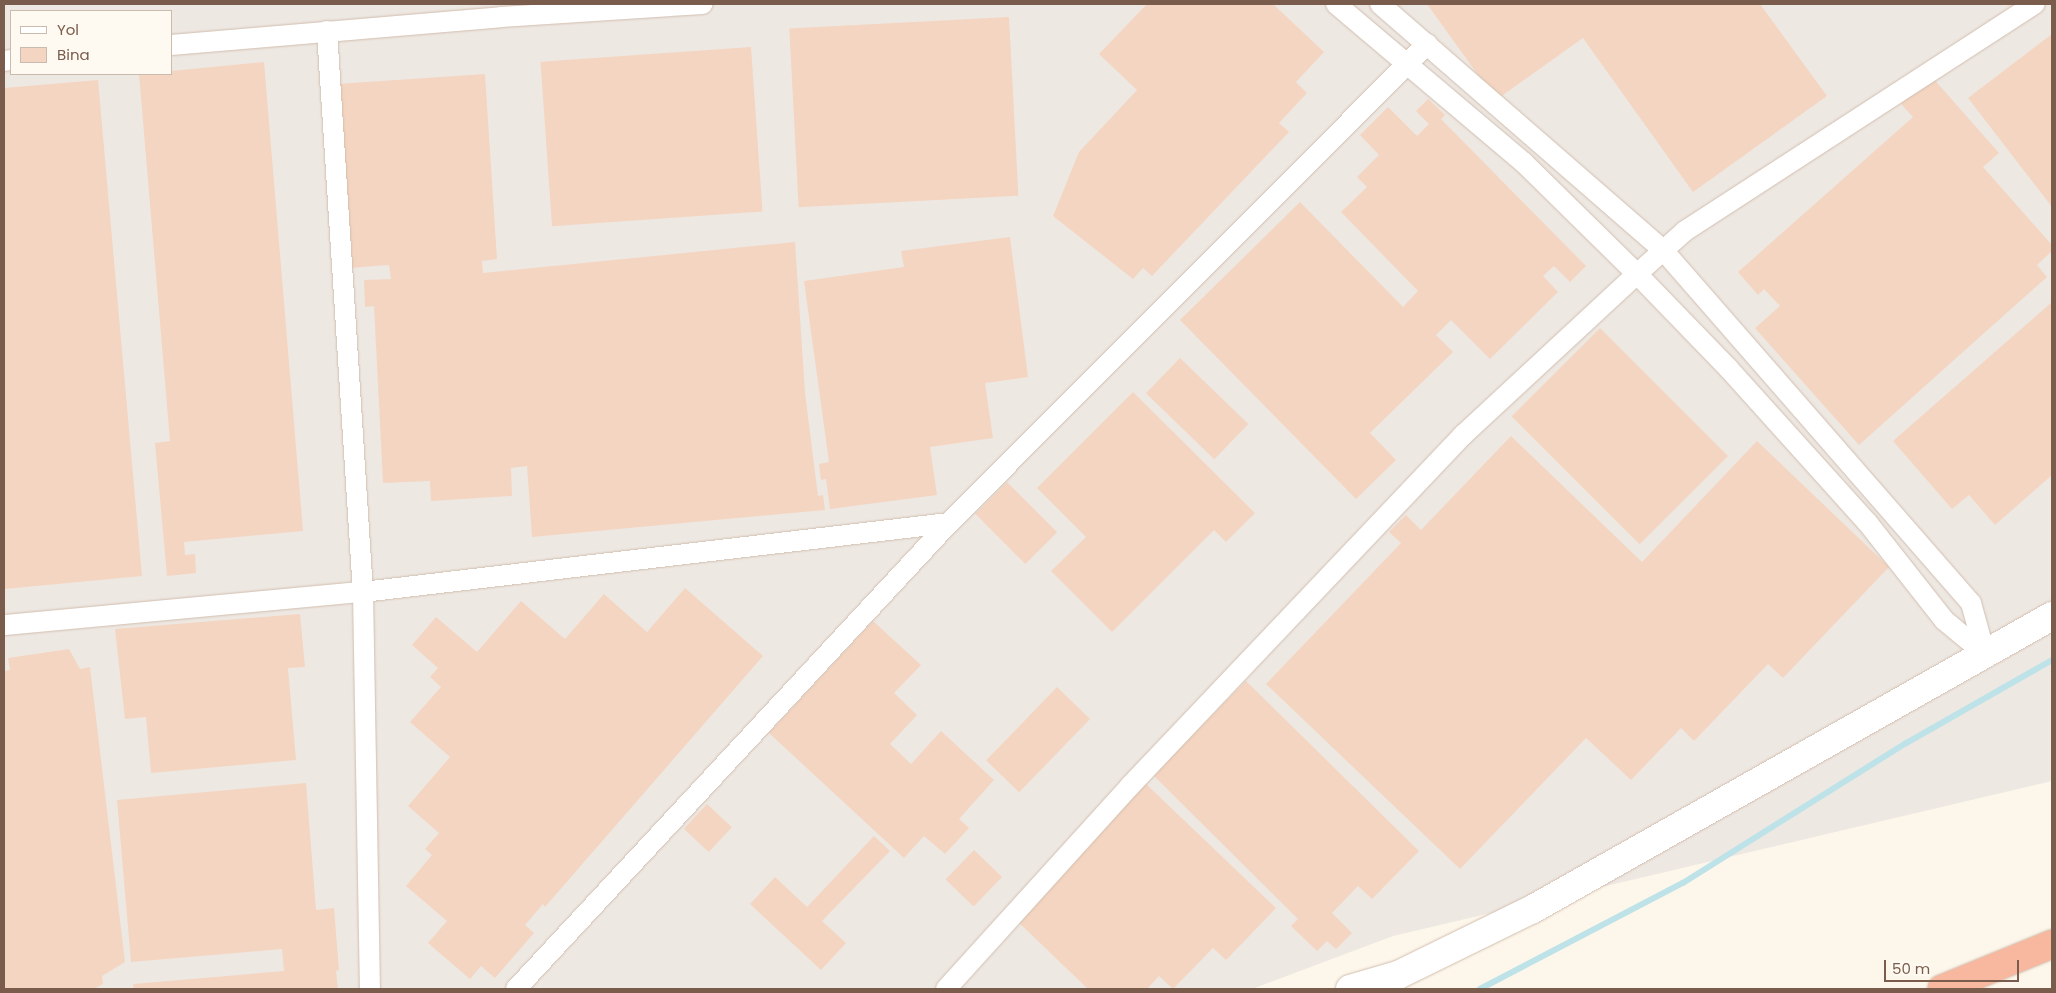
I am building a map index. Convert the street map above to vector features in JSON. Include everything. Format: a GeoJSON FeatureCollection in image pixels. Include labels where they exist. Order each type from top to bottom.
{"type":"FeatureCollection","features":[{"type":"Feature","properties":{"kind":"highway"},"geometry":{"type":"LineString","coordinates":[[1942,989],[2052,944]]}},
{"type":"Feature","properties":{"kind":"main road"},"geometry":{"type":"LineString","coordinates":[[1350,989],[1398,975],[1533,910],[2052,616]]}},
{"type":"Feature","properties":{"kind":"street"},"geometry":{"type":"LineString","coordinates":[[172,45],[326,31],[703,4]]}},
{"type":"Feature","properties":{"kind":"street"},"geometry":{"type":"LineString","coordinates":[[1336,4],[1524,163],[1637,274],[1729,369],[1867,522],[1944,620],[1985,654]]}},
{"type":"Feature","properties":{"kind":"street"},"geometry":{"type":"LineString","coordinates":[[1380,4],[1664,250],[1971,603],[1985,654]]}},
{"type":"Feature","properties":{"kind":"street"},"geometry":{"type":"LineString","coordinates":[[946,989],[1130,786],[1463,435],[1637,274],[1685,231],[2035,4]]}},
{"type":"Feature","properties":{"kind":"street"},"geometry":{"type":"LineString","coordinates":[[326,31],[363,592],[370,989]]}},
{"type":"Feature","properties":{"kind":"street"},"geometry":{"type":"LineString","coordinates":[[516,989],[949,523],[1427,44]]}},
{"type":"Feature","properties":{"kind":"street"},"geometry":{"type":"LineString","coordinates":[[4,625],[363,592],[949,523]]}},
{"type":"Feature","properties":{"kind":"shaded area"},"geometry":{"type":"Polygon","coordinates":[[[4,4],[2052,4],[2052,781],[1393,936],[1252,989],[4,989],[4,4]]]}},
{"type":"Feature","properties":{"kind":"building"},"geometry":{"type":"Polygon","coordinates":[[[1147,4],[1273,4],[1324,52],[1296,82],[1307,93],[1279,123],[1289,132],[1152,276],[1143,268],[1133,279],[1053,216],[1079,152],[1137,90],[1099,54],[1147,4]]]}},
{"type":"Feature","properties":{"kind":"building"},"geometry":{"type":"Polygon","coordinates":[[[1427,4],[1760,4],[1827,96],[1693,192],[1583,38],[1496,100],[1427,4]]]}},
{"type":"Feature","properties":{"kind":"building"},"geometry":{"type":"Polygon","coordinates":[[[1009,17],[1018,196],[799,207],[789,29],[1009,17]]]}},
{"type":"Feature","properties":{"kind":"building"},"geometry":{"type":"Polygon","coordinates":[[[2052,34],[2052,207],[1968,98],[2052,34]]]}},
{"type":"Feature","properties":{"kind":"building"},"geometry":{"type":"Polygon","coordinates":[[[751,47],[763,212],[552,226],[541,62],[751,47]]]}},
{"type":"Feature","properties":{"kind":"building"},"geometry":{"type":"Polygon","coordinates":[[[264,62],[303,531],[184,542],[185,555],[195,554],[196,573],[167,576],[155,443],[170,441],[139,75],[172,75],[172,71],[264,62]]]}},
{"type":"Feature","properties":{"kind":"building"},"geometry":{"type":"Polygon","coordinates":[[[485,74],[497,259],[482,261],[483,273],[795,242],[805,393],[818,496],[823,495],[825,510],[532,537],[527,466],[511,468],[512,496],[431,501],[430,481],[383,483],[374,306],[365,307],[364,280],[391,279],[389,265],[349,268],[337,84],[485,74]]]}},
{"type":"Feature","properties":{"kind":"building"},"geometry":{"type":"Polygon","coordinates":[[[1932,77],[1999,153],[1983,167],[2052,245],[2052,251],[2037,265],[2047,277],[1859,445],[1755,328],[1780,306],[1764,289],[1758,295],[1738,272],[1913,117],[1901,104],[1932,77]]]}},
{"type":"Feature","properties":{"kind":"building"},"geometry":{"type":"Polygon","coordinates":[[[98,80],[142,576],[4,589],[4,88],[98,80]]]}},
{"type":"Feature","properties":{"kind":"building"},"geometry":{"type":"Polygon","coordinates":[[[1428,99],[1445,115],[1441,119],[1586,266],[1570,282],[1554,266],[1543,276],[1558,292],[1490,359],[1451,320],[1436,335],[1453,352],[1370,433],[1396,460],[1356,499],[1180,320],[1300,202],[1403,307],[1418,291],[1341,212],[1367,187],[1357,177],[1379,155],[1360,135],[1388,107],[1417,136],[1429,124],[1416,111],[1428,99]]]}},
{"type":"Feature","properties":{"kind":"building"},"geometry":{"type":"Polygon","coordinates":[[[1010,237],[1028,377],[985,383],[993,438],[930,447],[937,495],[830,509],[826,479],[821,480],[819,464],[829,462],[804,281],[904,267],[901,251],[1010,237]]]}},
{"type":"Feature","properties":{"kind":"building"},"geometry":{"type":"Polygon","coordinates":[[[2052,302],[2052,475],[1995,525],[1969,495],[1952,509],[1893,441],[2052,302]]]}},
{"type":"Feature","properties":{"kind":"building"},"geometry":{"type":"Polygon","coordinates":[[[1600,328],[1728,456],[1640,544],[1512,416],[1600,328]]]}},
{"type":"Feature","properties":{"kind":"building"},"geometry":{"type":"Polygon","coordinates":[[[1180,358],[1248,424],[1214,459],[1146,393],[1180,358]]]}},
{"type":"Feature","properties":{"kind":"building"},"geometry":{"type":"Polygon","coordinates":[[[1133,392],[1255,513],[1226,542],[1214,530],[1112,632],[1051,571],[1086,537],[1037,488],[1133,392]]]}},
{"type":"Feature","properties":{"kind":"building"},"geometry":{"type":"Polygon","coordinates":[[[1511,436],[1642,562],[1757,441],[1889,567],[1783,678],[1768,664],[1694,741],[1681,728],[1631,780],[1586,738],[1460,869],[1266,684],[1401,543],[1389,532],[1406,515],[1421,530],[1511,436]]]}},
{"type":"Feature","properties":{"kind":"building"},"geometry":{"type":"Polygon","coordinates":[[[1007,482],[1057,532],[1025,564],[975,514],[1007,482]]]}},
{"type":"Feature","properties":{"kind":"building"},"geometry":{"type":"Polygon","coordinates":[[[685,588],[763,656],[545,907],[543,904],[525,925],[534,933],[495,978],[481,966],[470,979],[428,943],[447,921],[406,886],[432,855],[425,849],[439,833],[408,806],[450,757],[410,722],[441,687],[430,677],[438,668],[412,645],[436,617],[477,652],[521,601],[565,639],[604,594],[647,632],[685,588]]]}},
{"type":"Feature","properties":{"kind":"building"},"geometry":{"type":"Polygon","coordinates":[[[300,614],[305,667],[288,668],[296,760],[151,773],[146,717],[125,719],[115,629],[300,614]]]}},
{"type":"Feature","properties":{"kind":"building"},"geometry":{"type":"Polygon","coordinates":[[[873,621],[921,665],[894,693],[917,715],[890,744],[911,764],[941,731],[994,780],[959,819],[969,828],[945,854],[924,836],[904,858],[769,733],[873,621]]]}},
{"type":"Feature","properties":{"kind":"building"},"geometry":{"type":"Polygon","coordinates":[[[69,649],[80,669],[90,667],[125,962],[102,976],[103,984],[94,989],[4,989],[4,671],[10,670],[8,658],[69,649]]]}},
{"type":"Feature","properties":{"kind":"building"},"geometry":{"type":"Polygon","coordinates":[[[1246,681],[1419,851],[1372,899],[1358,886],[1332,913],[1352,933],[1336,949],[1327,941],[1317,951],[1291,926],[1298,919],[1153,775],[1246,681]]]}},
{"type":"Feature","properties":{"kind":"building"},"geometry":{"type":"Polygon","coordinates":[[[1057,687],[1090,719],[1019,792],[986,760],[1057,687]]]}},
{"type":"Feature","properties":{"kind":"building"},"geometry":{"type":"Polygon","coordinates":[[[306,783],[316,910],[334,908],[339,970],[336,971],[338,989],[134,989],[133,984],[284,971],[282,949],[131,962],[117,800],[306,783]]]}},
{"type":"Feature","properties":{"kind":"building"},"geometry":{"type":"Polygon","coordinates":[[[1145,783],[1276,908],[1226,960],[1213,948],[1173,989],[1159,976],[1147,989],[1088,989],[1015,919],[1145,783]]]}},
{"type":"Feature","properties":{"kind":"building"},"geometry":{"type":"Polygon","coordinates":[[[707,804],[732,827],[709,852],[684,829],[707,804]]]}},
{"type":"Feature","properties":{"kind":"building"},"geometry":{"type":"Polygon","coordinates":[[[874,836],[890,851],[822,921],[846,943],[821,970],[750,904],[775,877],[807,907],[874,836]]]}},
{"type":"Feature","properties":{"kind":"building"},"geometry":{"type":"Polygon","coordinates":[[[974,850],[1002,877],[974,907],[946,879],[974,850]]]}},
{"type":"Feature","properties":{"kind":"waterway"},"geometry":{"type":"LineString","coordinates":[[1480,989],[1683,883],[1905,744],[2052,660]]}}]}
